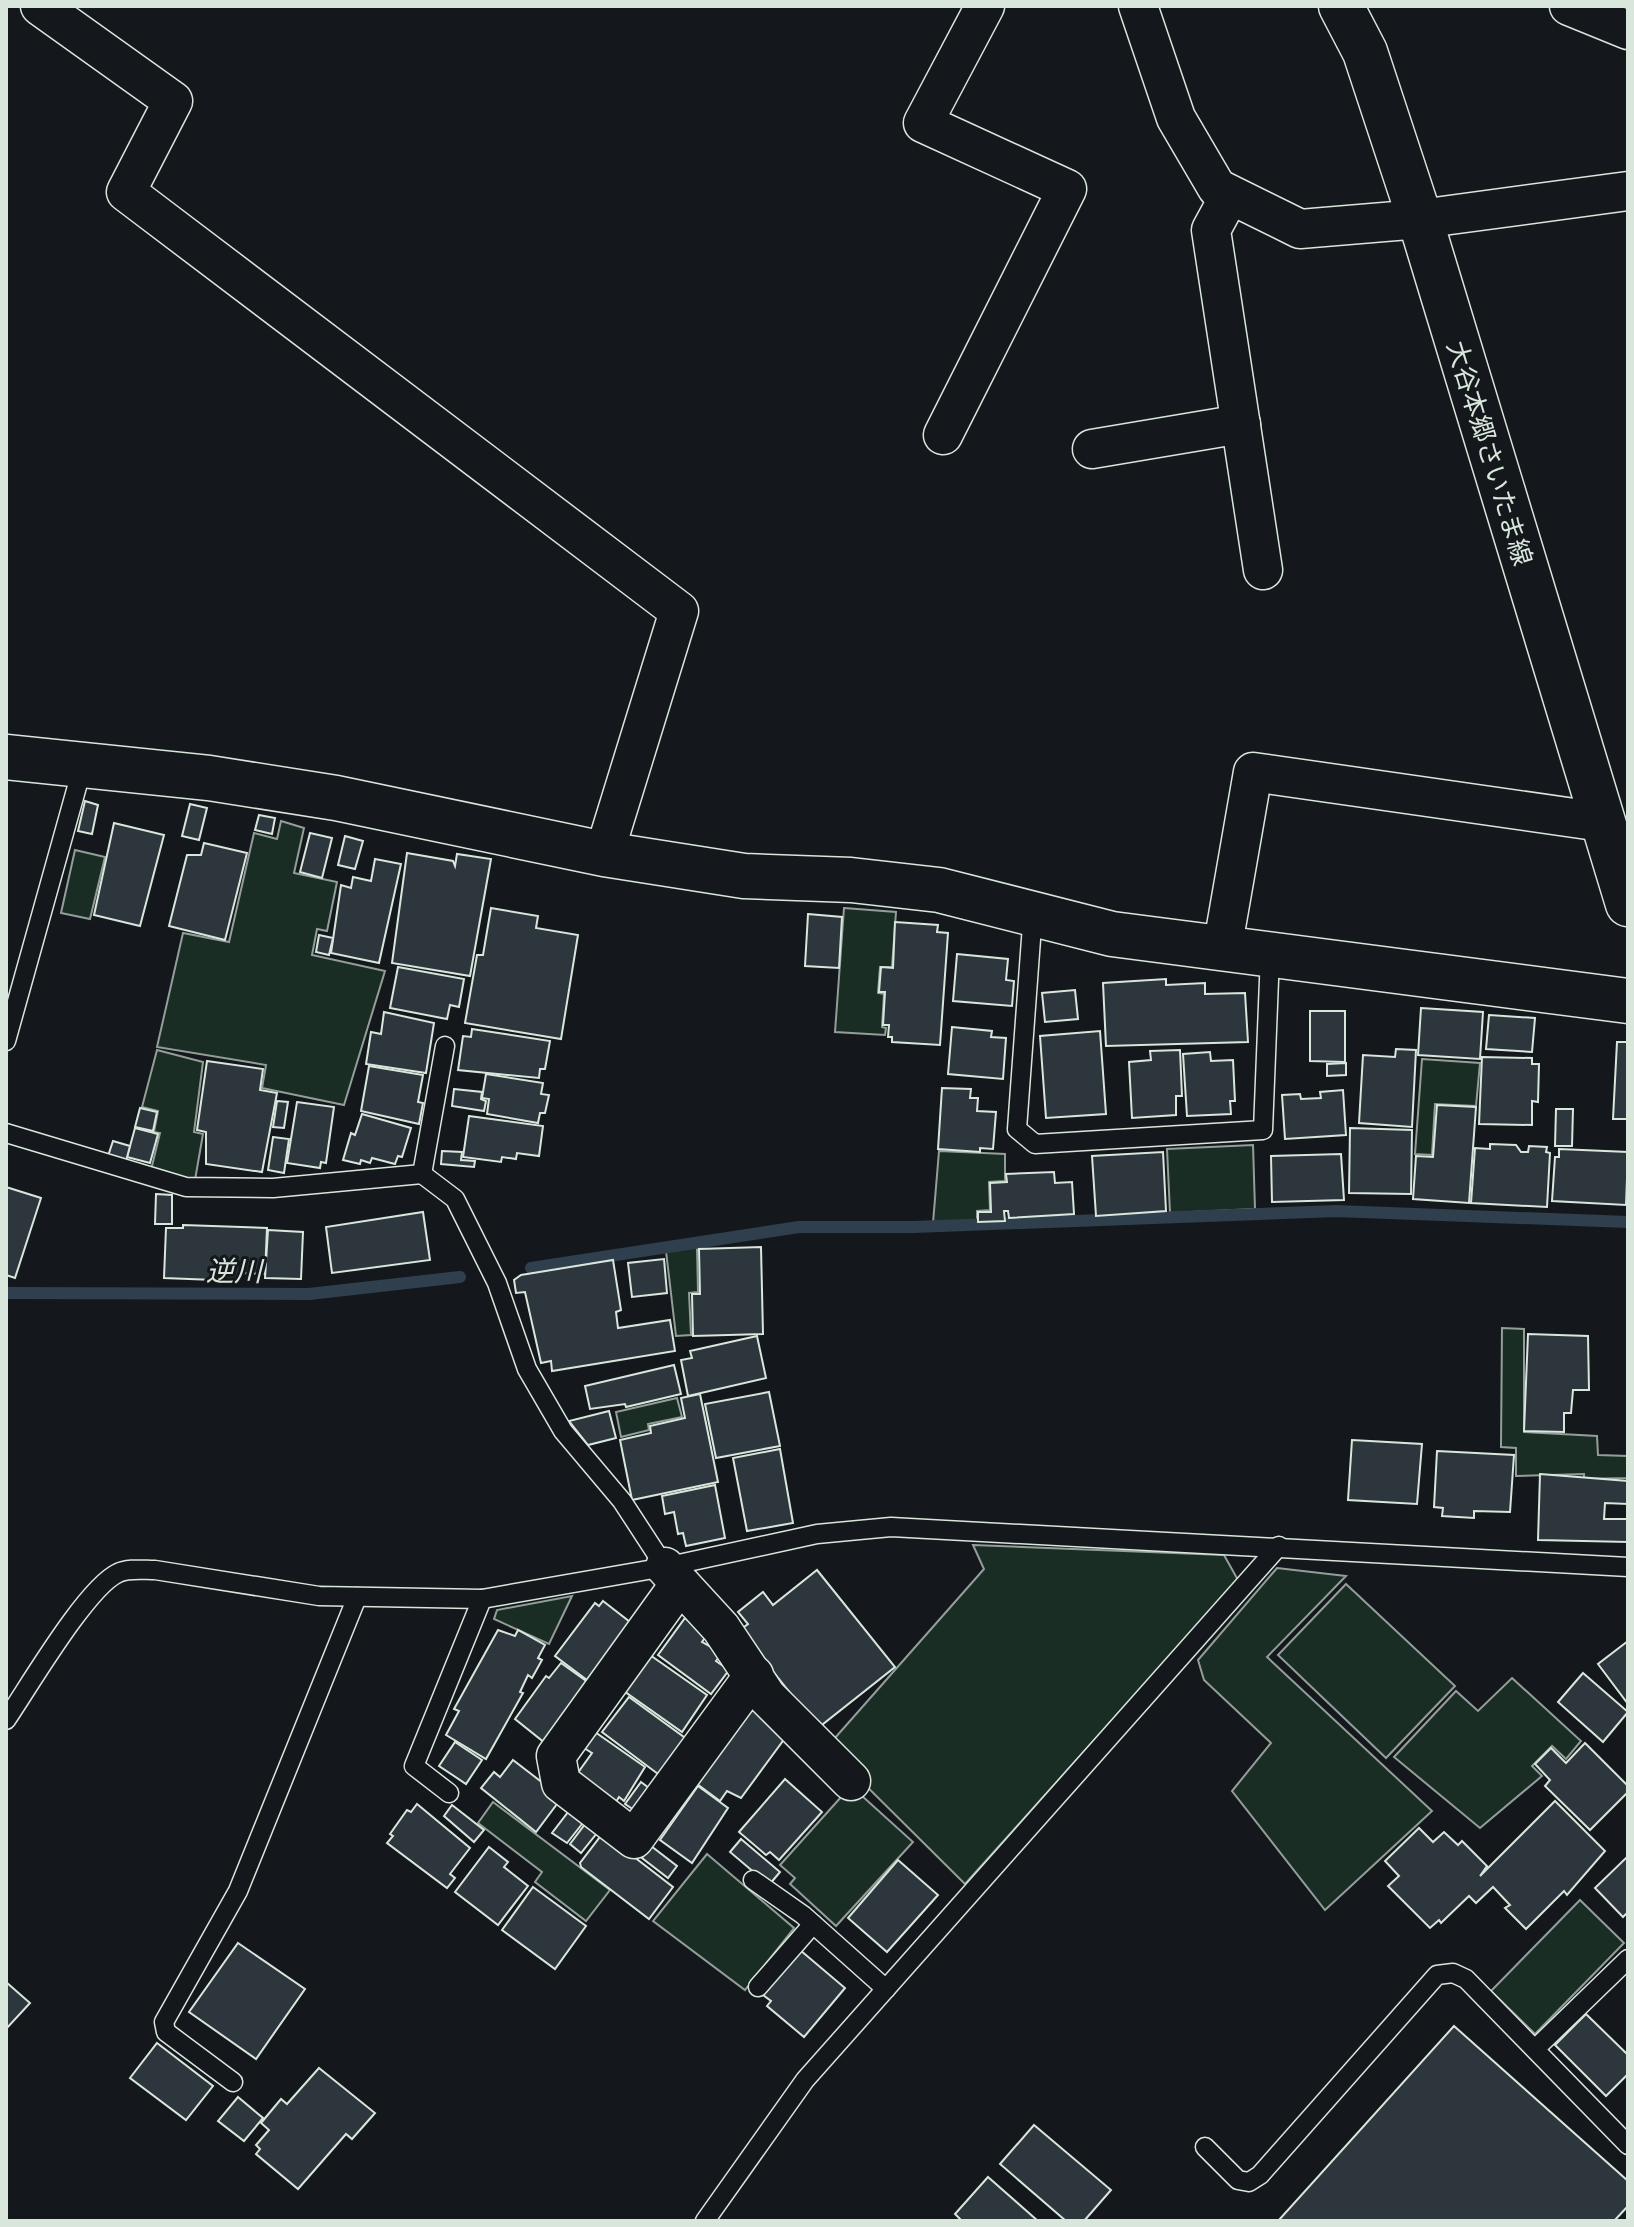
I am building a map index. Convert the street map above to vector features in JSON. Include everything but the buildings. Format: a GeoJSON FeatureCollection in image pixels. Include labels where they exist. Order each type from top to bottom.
{"type":"FeatureCollection","features":[{"type":"Feature","properties":{"kind":"street"},"geometry":{"type":"LineString","coordinates":[[40,6],[173,101],[126,192],[679,611],[604,854]]}},
{"type":"Feature","properties":{"kind":"street"},"geometry":{"type":"LineString","coordinates":[[943,435],[1067,189],[923,123],[985,6]]}},
{"type":"Feature","properties":{"kind":"street"},"geometry":{"type":"LineString","coordinates":[[1138,6],[1176,118],[1217,188],[1300,229],[1420,219],[1628,191]]}},
{"type":"Feature","properties":{"kind":"street","name":"大谷本郷さいたま線"},"geometry":{"type":"LineString","coordinates":[[1341,6],[1365,52],[1420,219],[1628,904]]}},
{"type":"Feature","properties":{"kind":"street"},"geometry":{"type":"LineString","coordinates":[[1569,6],[1628,30]]}},
{"type":"Feature","properties":{"kind":"street"},"geometry":{"type":"LineString","coordinates":[[1230,195],[1211,230],[1263,570]]}},
{"type":"Feature","properties":{"kind":"street"},"geometry":{"type":"LineString","coordinates":[[1092,449],[1241,424]]}},
{"type":"Feature","properties":{"kind":"street"},"geometry":{"type":"LineString","coordinates":[[6,757],[209,778],[336,798],[604,854],[744,876],[851,880],[939,890],[1112,934],[1628,1001]]}},
{"type":"Feature","properties":{"kind":"street"},"geometry":{"type":"LineString","coordinates":[[1222,950],[1253,772],[1602,822]]}},
{"type":"Feature","properties":{"kind":"street"},"geometry":{"type":"LineString","coordinates":[[754,1675],[634,1839],[561,1783],[556,1756],[672,1576],[721,1628],[754,1675],[767,1697],[851,1781]]}},
{"type":"Feature","properties":{"kind":"lane"},"geometry":{"type":"LineString","coordinates":[[6,1041],[83,765]]}},
{"type":"Feature","properties":{"kind":"lane"},"geometry":{"type":"LineString","coordinates":[[1033,912],[1017,1129],[1035,1144],[1263,1130],[1270,955]]}},
{"type":"Feature","properties":{"kind":"lane"},"geometry":{"type":"LineString","coordinates":[[422,1174],[445,1046]]}},
{"type":"Feature","properties":{"kind":"lane"},"geometry":{"type":"LineString","coordinates":[[6,1133],[186,1187],[273,1188],[422,1174],[455,1199],[497,1283],[527,1369],[563,1431],[622,1501],[672,1576]]}},
{"type":"Feature","properties":{"kind":"lane"},"geometry":{"type":"LineString","coordinates":[[6,1720],[92,1596],[117,1573],[155,1570],[319,1596],[482,1599],[672,1576],[817,1534],[891,1527],[1628,1567]]}},
{"type":"Feature","properties":{"kind":"lane"},"geometry":{"type":"LineString","coordinates":[[705,2221],[805,2080],[1279,1546]]}},
{"type":"Feature","properties":{"kind":"lane"},"geometry":{"type":"LineString","coordinates":[[233,2082],[166,2032],[164,2022],[238,1891],[357,1597]]}},
{"type":"Feature","properties":{"kind":"lane"},"geometry":{"type":"LineString","coordinates":[[449,1793],[414,1766],[482,1599]]}},
{"type":"Feature","properties":{"kind":"lane"},"geometry":{"type":"LineString","coordinates":[[753,1880],[813,1924],[886,1989]]}},
{"type":"Feature","properties":{"kind":"lane"},"geometry":{"type":"LineString","coordinates":[[758,1987],[813,1924]]}},
{"type":"Feature","properties":{"kind":"lane"},"geometry":{"type":"LineString","coordinates":[[1535,2049],[1628,1959]]}},
{"type":"Feature","properties":{"kind":"lane"},"geometry":{"type":"LineString","coordinates":[[1205,2147],[1238,2180],[1249,2182],[1260,2175],[1437,1975],[1453,1973],[1466,1979],[1628,2145]]}},
{"type":"Feature","properties":{"kind":"green space"},"geometry":{"type":"Polygon","coordinates":[[[281,821],[304,828],[294,873],[337,882],[327,931],[317,929],[312,955],[385,971],[344,1105],[262,1088],[266,1065],[157,1047],[183,933],[229,942],[254,833],[277,839],[281,821]]]}},
{"type":"Feature","properties":{"kind":"green space"},"geometry":{"type":"Polygon","coordinates":[[[75,850],[105,857],[90,919],[61,913],[75,850]]]}},
{"type":"Feature","properties":{"kind":"green space"},"geometry":{"type":"Polygon","coordinates":[[[844,908],[896,912],[892,967],[880,967],[878,993],[884,994],[882,1027],[886,1028],[885,1035],[835,1032],[844,908]]]}},
{"type":"Feature","properties":{"kind":"green space"},"geometry":{"type":"Polygon","coordinates":[[[157,1050],[203,1062],[194,1132],[203,1134],[195,1180],[151,1170],[160,1133],[154,1132],[158,1111],[142,1107],[157,1050]]]}},
{"type":"Feature","properties":{"kind":"green space"},"geometry":{"type":"Polygon","coordinates":[[[1422,1059],[1480,1063],[1476,1106],[1435,1104],[1432,1155],[1415,1154],[1422,1059]]]}},
{"type":"Feature","properties":{"kind":"green space"},"geometry":{"type":"Polygon","coordinates":[[[1253,1145],[1255,1209],[1170,1213],[1167,1149],[1253,1145]]]}},
{"type":"Feature","properties":{"kind":"green space"},"geometry":{"type":"Polygon","coordinates":[[[939,1151],[1005,1154],[1005,1181],[989,1182],[990,1210],[977,1211],[977,1221],[933,1223],[939,1151]]]}},
{"type":"Feature","properties":{"kind":"green space"},"geometry":{"type":"Polygon","coordinates":[[[697,1247],[698,1292],[689,1293],[691,1335],[676,1336],[666,1251],[697,1247]]]}},
{"type":"Feature","properties":{"kind":"green space"},"geometry":{"type":"Polygon","coordinates":[[[1502,1328],[1524,1329],[1524,1432],[1597,1436],[1598,1455],[1628,1456],[1628,1478],[1584,1479],[1584,1474],[1516,1476],[1516,1448],[1501,1447],[1502,1328]]]}},
{"type":"Feature","properties":{"kind":"green space"},"geometry":{"type":"Polygon","coordinates":[[[677,1398],[682,1417],[648,1424],[649,1430],[621,1437],[616,1412],[677,1398]]]}},
{"type":"Feature","properties":{"kind":"green space"},"geometry":{"type":"Polygon","coordinates":[[[973,1545],[1224,1555],[1238,1580],[965,1884],[827,1747],[984,1569],[973,1545]]]}},
{"type":"Feature","properties":{"kind":"green space"},"geometry":{"type":"Polygon","coordinates":[[[1277,1568],[1346,1576],[1267,1657],[1432,1811],[1325,1910],[1232,1791],[1271,1743],[1204,1680],[1198,1660],[1277,1568]]]}},
{"type":"Feature","properties":{"kind":"green space"},"geometry":{"type":"Polygon","coordinates":[[[1346,1584],[1455,1686],[1386,1758],[1278,1655],[1346,1584]]]}},
{"type":"Feature","properties":{"kind":"green space"},"geometry":{"type":"Polygon","coordinates":[[[572,1596],[549,1644],[494,1619],[497,1610],[572,1596]]]}},
{"type":"Feature","properties":{"kind":"green space"},"geometry":{"type":"Polygon","coordinates":[[[1512,1678],[1581,1741],[1566,1759],[1552,1746],[1532,1766],[1542,1776],[1480,1828],[1394,1757],[1456,1691],[1478,1711],[1512,1678]]]}},
{"type":"Feature","properties":{"kind":"green space"},"geometry":{"type":"Polygon","coordinates":[[[851,1786],[913,1842],[836,1926],[790,1884],[795,1878],[780,1865],[851,1786]]]}},
{"type":"Feature","properties":{"kind":"green space"},"geometry":{"type":"Polygon","coordinates":[[[493,1802],[610,1890],[586,1921],[535,1882],[542,1872],[478,1823],[493,1802]]]}},
{"type":"Feature","properties":{"kind":"green space"},"geometry":{"type":"Polygon","coordinates":[[[707,1854],[794,1928],[745,1990],[653,1921],[707,1854]]]}},
{"type":"Feature","properties":{"kind":"green space"},"geometry":{"type":"Polygon","coordinates":[[[1580,1900],[1624,1943],[1535,2034],[1491,1991],[1580,1900]]]}},
{"type":"Feature","properties":{"kind":"waterway"},"geometry":{"type":"LineString","coordinates":[[531,1268],[799,1227],[914,1227],[1336,1211],[1628,1222]]}},
{"type":"Feature","properties":{"kind":"waterway","name":"逆川"},"geometry":{"type":"LineString","coordinates":[[6,1293],[309,1294],[460,1277]]}}]}
